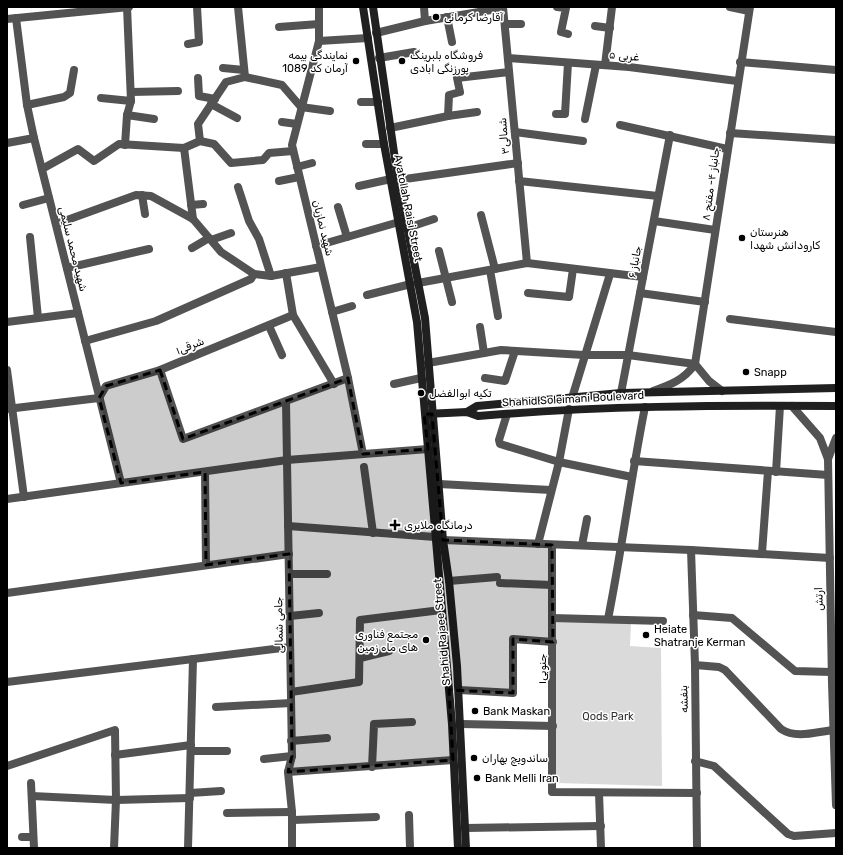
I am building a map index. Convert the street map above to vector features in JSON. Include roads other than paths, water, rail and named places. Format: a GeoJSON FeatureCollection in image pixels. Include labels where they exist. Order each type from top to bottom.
{"type":"FeatureCollection","features":[{"type":"Feature","properties":{"kind":"main road","name":"Ayatollah Raisi Street"},"geometry":{"type":"LineString","coordinates":[[363,7],[384,144],[395,179],[407,228],[414,284],[421,378],[428,414]]}},
{"type":"Feature","properties":{"kind":"main road","name":"Ayatollah Raisi Street"},"geometry":{"type":"LineString","coordinates":[[372,7],[390,128],[400,222],[414,284],[425,318],[428,363],[428,414]]}},
{"type":"Feature","properties":{"kind":"main road","name":"Shahid Soleimani Boulevard"},"geometry":{"type":"LineString","coordinates":[[467,412],[477,406],[620,393],[836,388]]}},
{"type":"Feature","properties":{"kind":"main road","name":"Shahid Soleimani Boulevard"},"geometry":{"type":"LineString","coordinates":[[467,412],[478,416],[569,409],[645,406],[836,406]]}},
{"type":"Feature","properties":{"kind":"main road"},"geometry":{"type":"LineString","coordinates":[[428,414],[467,412]]}},
{"type":"Feature","properties":{"kind":"main road","name":"Shahid Rajaee Street"},"geometry":{"type":"LineString","coordinates":[[428,414],[428,449],[439,539],[449,581],[457,666],[466,848]]}},
{"type":"Feature","properties":{"kind":"main road","name":"Shahid Rajaee Street"},"geometry":{"type":"LineString","coordinates":[[428,414],[440,484],[439,539],[442,610],[447,666],[458,848]]}},
{"type":"Feature","properties":{"kind":"main road"},"geometry":{"type":"LineString","coordinates":[[447,666],[457,666]]}},
{"type":"Feature","properties":{"kind":"street"},"geometry":{"type":"LineString","coordinates":[[7,19],[51,11],[128,7],[131,101],[127,115],[125,145]]}},
{"type":"Feature","properties":{"kind":"street"},"geometry":{"type":"LineString","coordinates":[[188,44],[199,42],[197,7]]}},
{"type":"Feature","properties":{"kind":"street"},"geometry":{"type":"LineString","coordinates":[[238,7],[244,74]]}},
{"type":"Feature","properties":{"kind":"street","name":"شهید نمازیان"},"geometry":{"type":"LineString","coordinates":[[320,7],[319,41],[292,145],[348,378],[363,454]]}},
{"type":"Feature","properties":{"kind":"street"},"geometry":{"type":"LineString","coordinates":[[424,7],[425,21]]}},
{"type":"Feature","properties":{"kind":"street"},"geometry":{"type":"LineString","coordinates":[[376,33],[425,21],[503,7]]}},
{"type":"Feature","properties":{"kind":"street","name":"شمالی۳"},"geometry":{"type":"LineString","coordinates":[[503,7],[527,263]]}},
{"type":"Feature","properties":{"kind":"street"},"geometry":{"type":"LineString","coordinates":[[557,7],[566,8],[561,32],[568,34]]}},
{"type":"Feature","properties":{"kind":"street"},"geometry":{"type":"LineString","coordinates":[[605,65],[612,7]]}},
{"type":"Feature","properties":{"kind":"street"},"geometry":{"type":"LineString","coordinates":[[730,7],[750,9]]}},
{"type":"Feature","properties":{"kind":"street","name":"جانباز ۴- مفتح ۸"},"geometry":{"type":"LineString","coordinates":[[695,364],[740,62],[750,9]]}},
{"type":"Feature","properties":{"kind":"street"},"geometry":{"type":"LineString","coordinates":[[447,17],[452,42]]}},
{"type":"Feature","properties":{"kind":"street","name":"شهید محمد سلیمی"},"geometry":{"type":"LineString","coordinates":[[16,18],[27,105],[34,138],[121,483]]}},
{"type":"Feature","properties":{"kind":"street"},"geometry":{"type":"LineString","coordinates":[[279,27],[319,24]]}},
{"type":"Feature","properties":{"kind":"street"},"geometry":{"type":"LineString","coordinates":[[505,24],[521,24]]}},
{"type":"Feature","properties":{"kind":"street"},"geometry":{"type":"LineString","coordinates":[[595,26],[610,28]]}},
{"type":"Feature","properties":{"kind":"street"},"geometry":{"type":"LineString","coordinates":[[319,41],[368,38]]}},
{"type":"Feature","properties":{"kind":"street"},"geometry":{"type":"LineString","coordinates":[[379,58],[414,52]]}},
{"type":"Feature","properties":{"kind":"street","name":"غربی ۵"},"geometry":{"type":"LineString","coordinates":[[508,58],[605,65],[738,81]]}},
{"type":"Feature","properties":{"kind":"street"},"geometry":{"type":"LineString","coordinates":[[556,114],[565,114],[568,62]]}},
{"type":"Feature","properties":{"kind":"street"},"geometry":{"type":"LineString","coordinates":[[740,62],[836,70]]}},
{"type":"Feature","properties":{"kind":"street"},"geometry":{"type":"LineString","coordinates":[[585,119],[596,65]]}},
{"type":"Feature","properties":{"kind":"street"},"geometry":{"type":"LineString","coordinates":[[223,68],[282,85],[301,107],[330,111]]}},
{"type":"Feature","properties":{"kind":"street"},"geometry":{"type":"LineString","coordinates":[[27,105],[64,97],[70,93],[74,70]]}},
{"type":"Feature","properties":{"kind":"street"},"geometry":{"type":"LineString","coordinates":[[448,116],[449,95],[460,92],[457,78],[509,72]]}},
{"type":"Feature","properties":{"kind":"street"},"geometry":{"type":"LineString","coordinates":[[200,141],[198,124],[213,101],[226,82],[244,74]]}},
{"type":"Feature","properties":{"kind":"street"},"geometry":{"type":"LineString","coordinates":[[198,78],[199,96],[213,101],[237,118]]}},
{"type":"Feature","properties":{"kind":"street"},"geometry":{"type":"LineString","coordinates":[[131,92],[178,91]]}},
{"type":"Feature","properties":{"kind":"street"},"geometry":{"type":"LineString","coordinates":[[101,98],[131,101]]}},
{"type":"Feature","properties":{"kind":"street"},"geometry":{"type":"LineString","coordinates":[[361,102],[378,102]]}},
{"type":"Feature","properties":{"kind":"street"},"geometry":{"type":"LineString","coordinates":[[390,128],[448,116],[477,112]]}},
{"type":"Feature","properties":{"kind":"street"},"geometry":{"type":"LineString","coordinates":[[127,115],[154,119]]}},
{"type":"Feature","properties":{"kind":"street"},"geometry":{"type":"LineString","coordinates":[[282,122],[297,124]]}},
{"type":"Feature","properties":{"kind":"street"},"geometry":{"type":"LineString","coordinates":[[620,125],[727,149]]}},
{"type":"Feature","properties":{"kind":"street"},"geometry":{"type":"LineString","coordinates":[[515,132],[583,141]]}},
{"type":"Feature","properties":{"kind":"street"},"geometry":{"type":"LineString","coordinates":[[730,133],[836,140]]}},
{"type":"Feature","properties":{"kind":"street","name":"جانباز ۶"},"geometry":{"type":"LineString","coordinates":[[620,393],[670,135]]}},
{"type":"Feature","properties":{"kind":"street"},"geometry":{"type":"LineString","coordinates":[[7,143],[34,138]]}},
{"type":"Feature","properties":{"kind":"street"},"geometry":{"type":"LineString","coordinates":[[42,169],[78,149],[94,161],[119,144],[184,148],[200,141],[214,144],[231,163],[263,160],[269,153],[293,151]]}},
{"type":"Feature","properties":{"kind":"street"},"geometry":{"type":"LineString","coordinates":[[366,144],[384,144]]}},
{"type":"Feature","properties":{"kind":"street"},"geometry":{"type":"LineString","coordinates":[[184,148],[193,219]]}},
{"type":"Feature","properties":{"kind":"street"},"geometry":{"type":"LineString","coordinates":[[297,167],[312,163]]}},
{"type":"Feature","properties":{"kind":"street"},"geometry":{"type":"LineString","coordinates":[[359,186],[395,179],[518,163]]}},
{"type":"Feature","properties":{"kind":"street"},"geometry":{"type":"LineString","coordinates":[[279,181],[299,177]]}},
{"type":"Feature","properties":{"kind":"street"},"geometry":{"type":"LineString","coordinates":[[520,181],[658,196]]}},
{"type":"Feature","properties":{"kind":"street"},"geometry":{"type":"LineString","coordinates":[[238,187],[249,221],[259,239],[271,276]]}},
{"type":"Feature","properties":{"kind":"street"},"geometry":{"type":"LineString","coordinates":[[56,224],[136,195],[151,196],[193,219],[221,252],[254,274],[271,276],[321,267]]}},
{"type":"Feature","properties":{"kind":"street"},"geometry":{"type":"LineString","coordinates":[[142,195],[145,214]]}},
{"type":"Feature","properties":{"kind":"street"},"geometry":{"type":"LineString","coordinates":[[23,205],[49,198]]}},
{"type":"Feature","properties":{"kind":"street"},"geometry":{"type":"LineString","coordinates":[[191,205],[203,204]]}},
{"type":"Feature","properties":{"kind":"street"},"geometry":{"type":"LineString","coordinates":[[338,207],[347,237]]}},
{"type":"Feature","properties":{"kind":"street"},"geometry":{"type":"LineString","coordinates":[[482,215],[492,270],[498,316]]}},
{"type":"Feature","properties":{"kind":"street"},"geometry":{"type":"LineString","coordinates":[[407,228],[434,219]]}},
{"type":"Feature","properties":{"kind":"street"},"geometry":{"type":"LineString","coordinates":[[654,221],[715,230]]}},
{"type":"Feature","properties":{"kind":"street"},"geometry":{"type":"LineString","coordinates":[[316,246],[400,222]]}},
{"type":"Feature","properties":{"kind":"street"},"geometry":{"type":"LineString","coordinates":[[192,248],[210,239],[231,233]]}},
{"type":"Feature","properties":{"kind":"street"},"geometry":{"type":"LineString","coordinates":[[30,237],[38,318]]}},
{"type":"Feature","properties":{"kind":"street"},"geometry":{"type":"LineString","coordinates":[[67,268],[149,249]]}},
{"type":"Feature","properties":{"kind":"street"},"geometry":{"type":"LineString","coordinates":[[439,251],[452,302]]}},
{"type":"Feature","properties":{"kind":"street"},"geometry":{"type":"LineString","coordinates":[[367,295],[414,284],[527,263],[643,278]]}},
{"type":"Feature","properties":{"kind":"street"},"geometry":{"type":"LineString","coordinates":[[528,293],[569,297],[573,269]]}},
{"type":"Feature","properties":{"kind":"street"},"geometry":{"type":"LineString","coordinates":[[286,273],[293,315],[334,384]]}},
{"type":"Feature","properties":{"kind":"street"},"geometry":{"type":"LineString","coordinates":[[85,341],[156,321],[251,279],[254,274]]}},
{"type":"Feature","properties":{"kind":"street"},"geometry":{"type":"LineString","coordinates":[[572,398],[610,274]]}},
{"type":"Feature","properties":{"kind":"street"},"geometry":{"type":"LineString","coordinates":[[640,293],[704,302]]}},
{"type":"Feature","properties":{"kind":"street"},"geometry":{"type":"LineString","coordinates":[[332,312],[352,306]]}},
{"type":"Feature","properties":{"kind":"street"},"geometry":{"type":"LineString","coordinates":[[7,322],[78,313]]}},
{"type":"Feature","properties":{"kind":"street","name":"شرقی۱"},"geometry":{"type":"LineString","coordinates":[[99,398],[106,386],[160,370],[293,315]]}},
{"type":"Feature","properties":{"kind":"street"},"geometry":{"type":"LineString","coordinates":[[730,319],[836,332]]}},
{"type":"Feature","properties":{"kind":"street"},"geometry":{"type":"LineString","coordinates":[[269,326],[282,355]]}},
{"type":"Feature","properties":{"kind":"street"},"geometry":{"type":"LineString","coordinates":[[480,327],[484,353]]}},
{"type":"Feature","properties":{"kind":"street"},"geometry":{"type":"LineString","coordinates":[[428,363],[501,350],[584,355],[628,355],[695,364],[709,381],[722,391]]}},
{"type":"Feature","properties":{"kind":"street"},"geometry":{"type":"LineString","coordinates":[[485,378],[505,381],[515,351]]}},
{"type":"Feature","properties":{"kind":"street"},"geometry":{"type":"LineString","coordinates":[[650,392],[680,380],[689,373],[695,364]]}},
{"type":"Feature","properties":{"kind":"street"},"geometry":{"type":"LineString","coordinates":[[7,370],[10,409],[24,497]]}},
{"type":"Feature","properties":{"kind":"street"},"geometry":{"type":"LineString","coordinates":[[160,370],[183,439],[348,378]]}},
{"type":"Feature","properties":{"kind":"street"},"geometry":{"type":"LineString","coordinates":[[394,384],[421,378]]}},
{"type":"Feature","properties":{"kind":"street"},"geometry":{"type":"LineString","coordinates":[[10,409],[99,398]]}},
{"type":"Feature","properties":{"kind":"street","name":"جامی شمالی"},"geometry":{"type":"LineString","coordinates":[[286,402],[292,756],[288,772],[292,816],[292,848]]}},
{"type":"Feature","properties":{"kind":"street"},"geometry":{"type":"LineString","coordinates":[[608,619],[622,547],[634,461],[645,406]]}},
{"type":"Feature","properties":{"kind":"street"},"geometry":{"type":"LineString","coordinates":[[762,553],[780,406]]}},
{"type":"Feature","properties":{"kind":"street","name":"ارتش"},"geometry":{"type":"LineString","coordinates":[[792,406],[820,438],[828,459],[828,475],[832,510],[830,558],[833,571],[831,672],[834,695],[833,730],[836,805]]}},
{"type":"Feature","properties":{"kind":"street"},"geometry":{"type":"LineString","coordinates":[[538,544],[569,409]]}},
{"type":"Feature","properties":{"kind":"street"},"geometry":{"type":"LineString","coordinates":[[507,414],[498,443],[558,462],[632,477]]}},
{"type":"Feature","properties":{"kind":"street"},"geometry":{"type":"LineString","coordinates":[[828,459],[836,438]]}},
{"type":"Feature","properties":{"kind":"street"},"geometry":{"type":"LineString","coordinates":[[7,499],[287,460],[428,449]]}},
{"type":"Feature","properties":{"kind":"street"},"geometry":{"type":"LineString","coordinates":[[634,461],[828,475]]}},
{"type":"Feature","properties":{"kind":"street"},"geometry":{"type":"LineString","coordinates":[[364,468],[373,533]]}},
{"type":"Feature","properties":{"kind":"street"},"geometry":{"type":"LineString","coordinates":[[206,472],[206,565]]}},
{"type":"Feature","properties":{"kind":"street"},"geometry":{"type":"LineString","coordinates":[[440,484],[551,490]]}},
{"type":"Feature","properties":{"kind":"street"},"geometry":{"type":"LineString","coordinates":[[582,545],[587,519]]}},
{"type":"Feature","properties":{"kind":"street"},"geometry":{"type":"LineString","coordinates":[[288,526],[439,539],[762,553],[830,558]]}},
{"type":"Feature","properties":{"kind":"street","name":"جنوبی۱"},"geometry":{"type":"LineString","coordinates":[[552,545],[552,792],[599,793]]}},
{"type":"Feature","properties":{"kind":"street","name":"بنفشه"},"geometry":{"type":"LineString","coordinates":[[691,550],[695,665],[697,848]]}},
{"type":"Feature","properties":{"kind":"street"},"geometry":{"type":"LineString","coordinates":[[7,593],[289,554]]}},
{"type":"Feature","properties":{"kind":"street"},"geometry":{"type":"LineString","coordinates":[[289,574],[327,574]]}},
{"type":"Feature","properties":{"kind":"street"},"geometry":{"type":"LineString","coordinates":[[449,581],[498,580],[552,585]]}},
{"type":"Feature","properties":{"kind":"street"},"geometry":{"type":"LineString","coordinates":[[291,692],[359,682],[360,620],[442,610]]}},
{"type":"Feature","properties":{"kind":"street"},"geometry":{"type":"LineString","coordinates":[[290,616],[319,613]]}},
{"type":"Feature","properties":{"kind":"street"},"geometry":{"type":"LineString","coordinates":[[693,615],[732,618],[796,671],[831,672]]}},
{"type":"Feature","properties":{"kind":"street"},"geometry":{"type":"LineString","coordinates":[[552,618],[663,621]]}},
{"type":"Feature","properties":{"kind":"street"},"geometry":{"type":"LineString","coordinates":[[459,690],[513,693],[513,639],[553,642]]}},
{"type":"Feature","properties":{"kind":"street"},"geometry":{"type":"LineString","coordinates":[[7,682],[290,647]]}},
{"type":"Feature","properties":{"kind":"street"},"geometry":{"type":"LineString","coordinates":[[360,658],[389,651]]}},
{"type":"Feature","properties":{"kind":"street"},"geometry":{"type":"LineString","coordinates":[[188,848],[193,659]]}},
{"type":"Feature","properties":{"kind":"street"},"geometry":{"type":"LineString","coordinates":[[695,665],[719,667],[725,670],[781,729],[788,734],[795,735],[833,730]]}},
{"type":"Feature","properties":{"kind":"street"},"geometry":{"type":"LineString","coordinates":[[216,707],[291,703]]}},
{"type":"Feature","properties":{"kind":"street"},"geometry":{"type":"LineString","coordinates":[[372,767],[374,724],[412,722]]}},
{"type":"Feature","properties":{"kind":"street"},"geometry":{"type":"LineString","coordinates":[[461,724],[553,726]]}},
{"type":"Feature","properties":{"kind":"street"},"geometry":{"type":"LineString","coordinates":[[7,766],[115,730],[116,800],[114,848]]}},
{"type":"Feature","properties":{"kind":"street"},"geometry":{"type":"LineString","coordinates":[[291,741],[327,738]]}},
{"type":"Feature","properties":{"kind":"street"},"geometry":{"type":"LineString","coordinates":[[115,755],[191,748],[227,751]]}},
{"type":"Feature","properties":{"kind":"street"},"geometry":{"type":"LineString","coordinates":[[264,759],[292,756]]}},
{"type":"Feature","properties":{"kind":"street"},"geometry":{"type":"LineString","coordinates":[[288,772],[453,760]]}},
{"type":"Feature","properties":{"kind":"street"},"geometry":{"type":"LineString","coordinates":[[696,760],[714,766],[788,834],[794,836],[836,833]]}},
{"type":"Feature","properties":{"kind":"street"},"geometry":{"type":"LineString","coordinates":[[31,783],[34,848]]}},
{"type":"Feature","properties":{"kind":"street"},"geometry":{"type":"LineString","coordinates":[[32,796],[116,800],[190,796],[221,791]]}},
{"type":"Feature","properties":{"kind":"street"},"geometry":{"type":"LineString","coordinates":[[601,848],[599,793],[697,793]]}},
{"type":"Feature","properties":{"kind":"street"},"geometry":{"type":"LineString","coordinates":[[228,813],[292,816],[376,817]]}},
{"type":"Feature","properties":{"kind":"street"},"geometry":{"type":"LineString","coordinates":[[409,815],[410,848]]}},
{"type":"Feature","properties":{"kind":"street"},"geometry":{"type":"LineString","coordinates":[[466,828],[601,826]]}},
{"type":"Feature","properties":{"kind":"street"},"geometry":{"type":"LineString","coordinates":[[22,837],[33,838]]}},
{"type":"Feature","properties":{"kind":"place","name":"آقارضا کرمانی"},"geometry":{"type":"Point","coordinates":[436,17]}},
{"type":"Feature","properties":{"kind":"place","name":"نمایندگی بیمه آرمان کد 1089"},"geometry":{"type":"Point","coordinates":[356,61]}},
{"type":"Feature","properties":{"kind":"place","name":"فروشگاه بلبرینگ پورزنگی ابادی"},"geometry":{"type":"Point","coordinates":[402,61]}},
{"type":"Feature","properties":{"kind":"place","name":"هنرستان کارودانش شهدا"},"geometry":{"type":"Point","coordinates":[742,238]}},
{"type":"Feature","properties":{"kind":"place","name":"Snapp"},"geometry":{"type":"Point","coordinates":[746,372]}},
{"type":"Feature","properties":{"kind":"place","name":"تکیه ابوالفضل"},"geometry":{"type":"Point","coordinates":[421,393]}},
{"type":"Feature","properties":{"kind":"place","name":"درمانگاه ملایری"},"geometry":{"type":"Point","coordinates":[395,525]}},
{"type":"Feature","properties":{"kind":"place","name":"Heiate Shatranje Kerman"},"geometry":{"type":"Point","coordinates":[646,635]}},
{"type":"Feature","properties":{"kind":"place","name":"مجتمع فناوری های ماه زمین"},"geometry":{"type":"Point","coordinates":[426,640]}},
{"type":"Feature","properties":{"kind":"place","name":"Bank Maskan"},"geometry":{"type":"Point","coordinates":[475,711]}},
{"type":"Feature","properties":{"kind":"place","name":"ساندویچ بهاران"},"geometry":{"type":"Point","coordinates":[474,758]}},
{"type":"Feature","properties":{"kind":"place","name":"Bank Melli Iran"},"geometry":{"type":"Point","coordinates":[477,778]}},
{"type":"Feature","properties":{"kind":"park label","name":"Qods Park"},"geometry":{"type":"Point","coordinates":[608,716]}}]}
